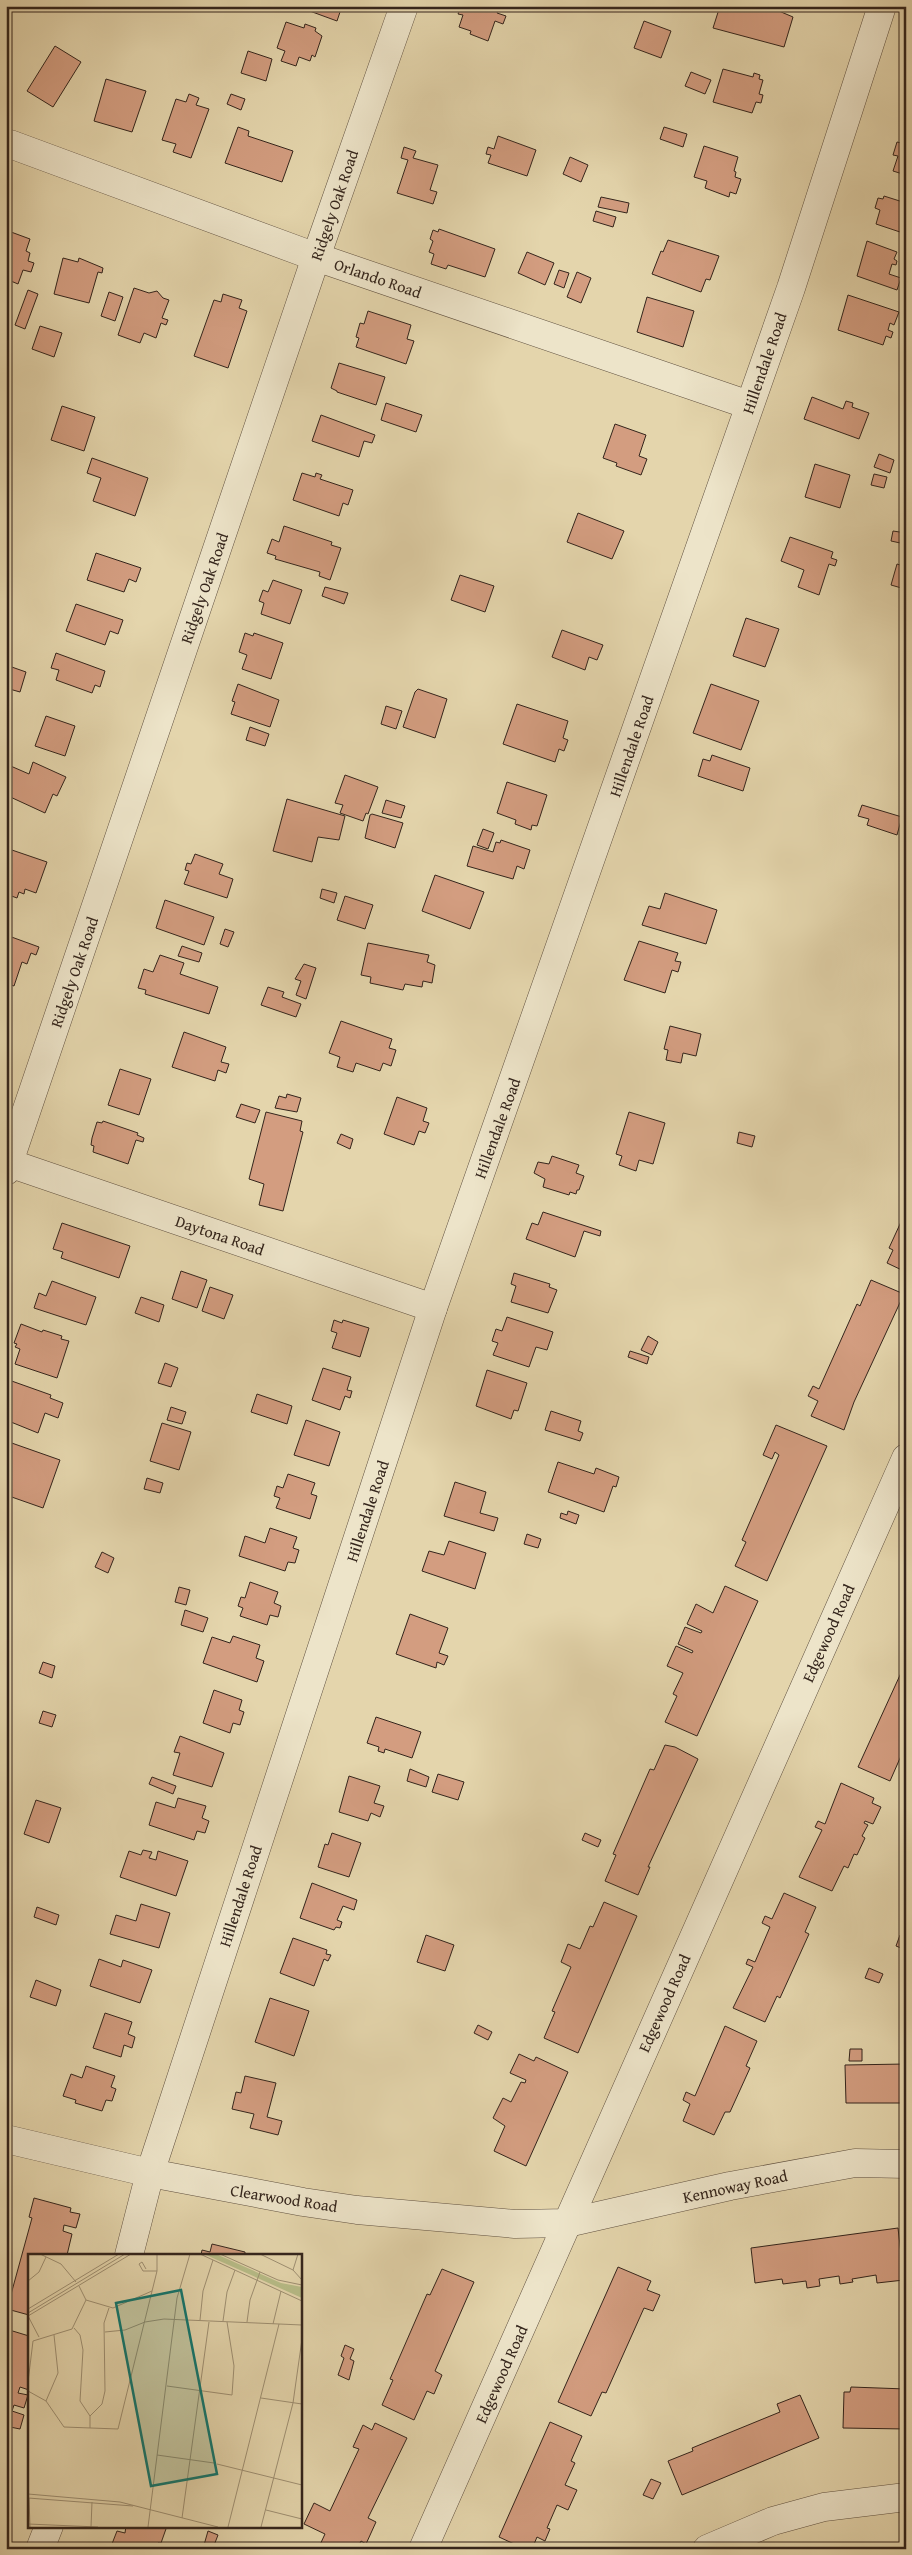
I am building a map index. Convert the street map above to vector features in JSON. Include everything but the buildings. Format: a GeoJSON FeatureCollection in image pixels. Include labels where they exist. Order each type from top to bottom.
{"type":"FeatureCollection","features":[{"type":"Feature","properties":{"kind":"street","name":"Ridgely Oak Road"},"geometry":{"type":"LineString","coordinates":[[7,1166],[316,257],[404,6]]}},
{"type":"Feature","properties":{"kind":"street","name":"Hillendale Road"},"geometry":{"type":"LineString","coordinates":[[130,2254],[150,2173],[433,1308],[790,288],[882,6]]}},
{"type":"Feature","properties":{"kind":"street","name":"Orlando Road"},"geometry":{"type":"LineString","coordinates":[[10,144],[316,257],[749,405]]}},
{"type":"Feature","properties":{"kind":"street","name":"Daytona Road"},"geometry":{"type":"LineString","coordinates":[[7,1166],[433,1308]]}},
{"type":"Feature","properties":{"kind":"street","name":"Edgewood Road"},"geometry":{"type":"LineString","coordinates":[[424,2549],[906,1458]]}},
{"type":"Feature","properties":{"kind":"street","name":"Clearwood Road"},"geometry":{"type":"LineString","coordinates":[[6,2139],[150,2173],[250,2193],[357,2210],[514,2224],[567,2223]]}},
{"type":"Feature","properties":{"kind":"street","name":"Kennoway Road"},"geometry":{"type":"LineString","coordinates":[[567,2223],[786,2175],[855,2163],[906,2164]]}},
{"type":"Feature","properties":{"kind":"street"},"geometry":{"type":"LineString","coordinates":[[707,2549],[773,2521],[824,2507],[906,2497]]}},
{"type":"Feature","properties":{"kind":"street"},"geometry":{"type":"LineString","coordinates":[[40,2549],[48,2528]]}}]}
